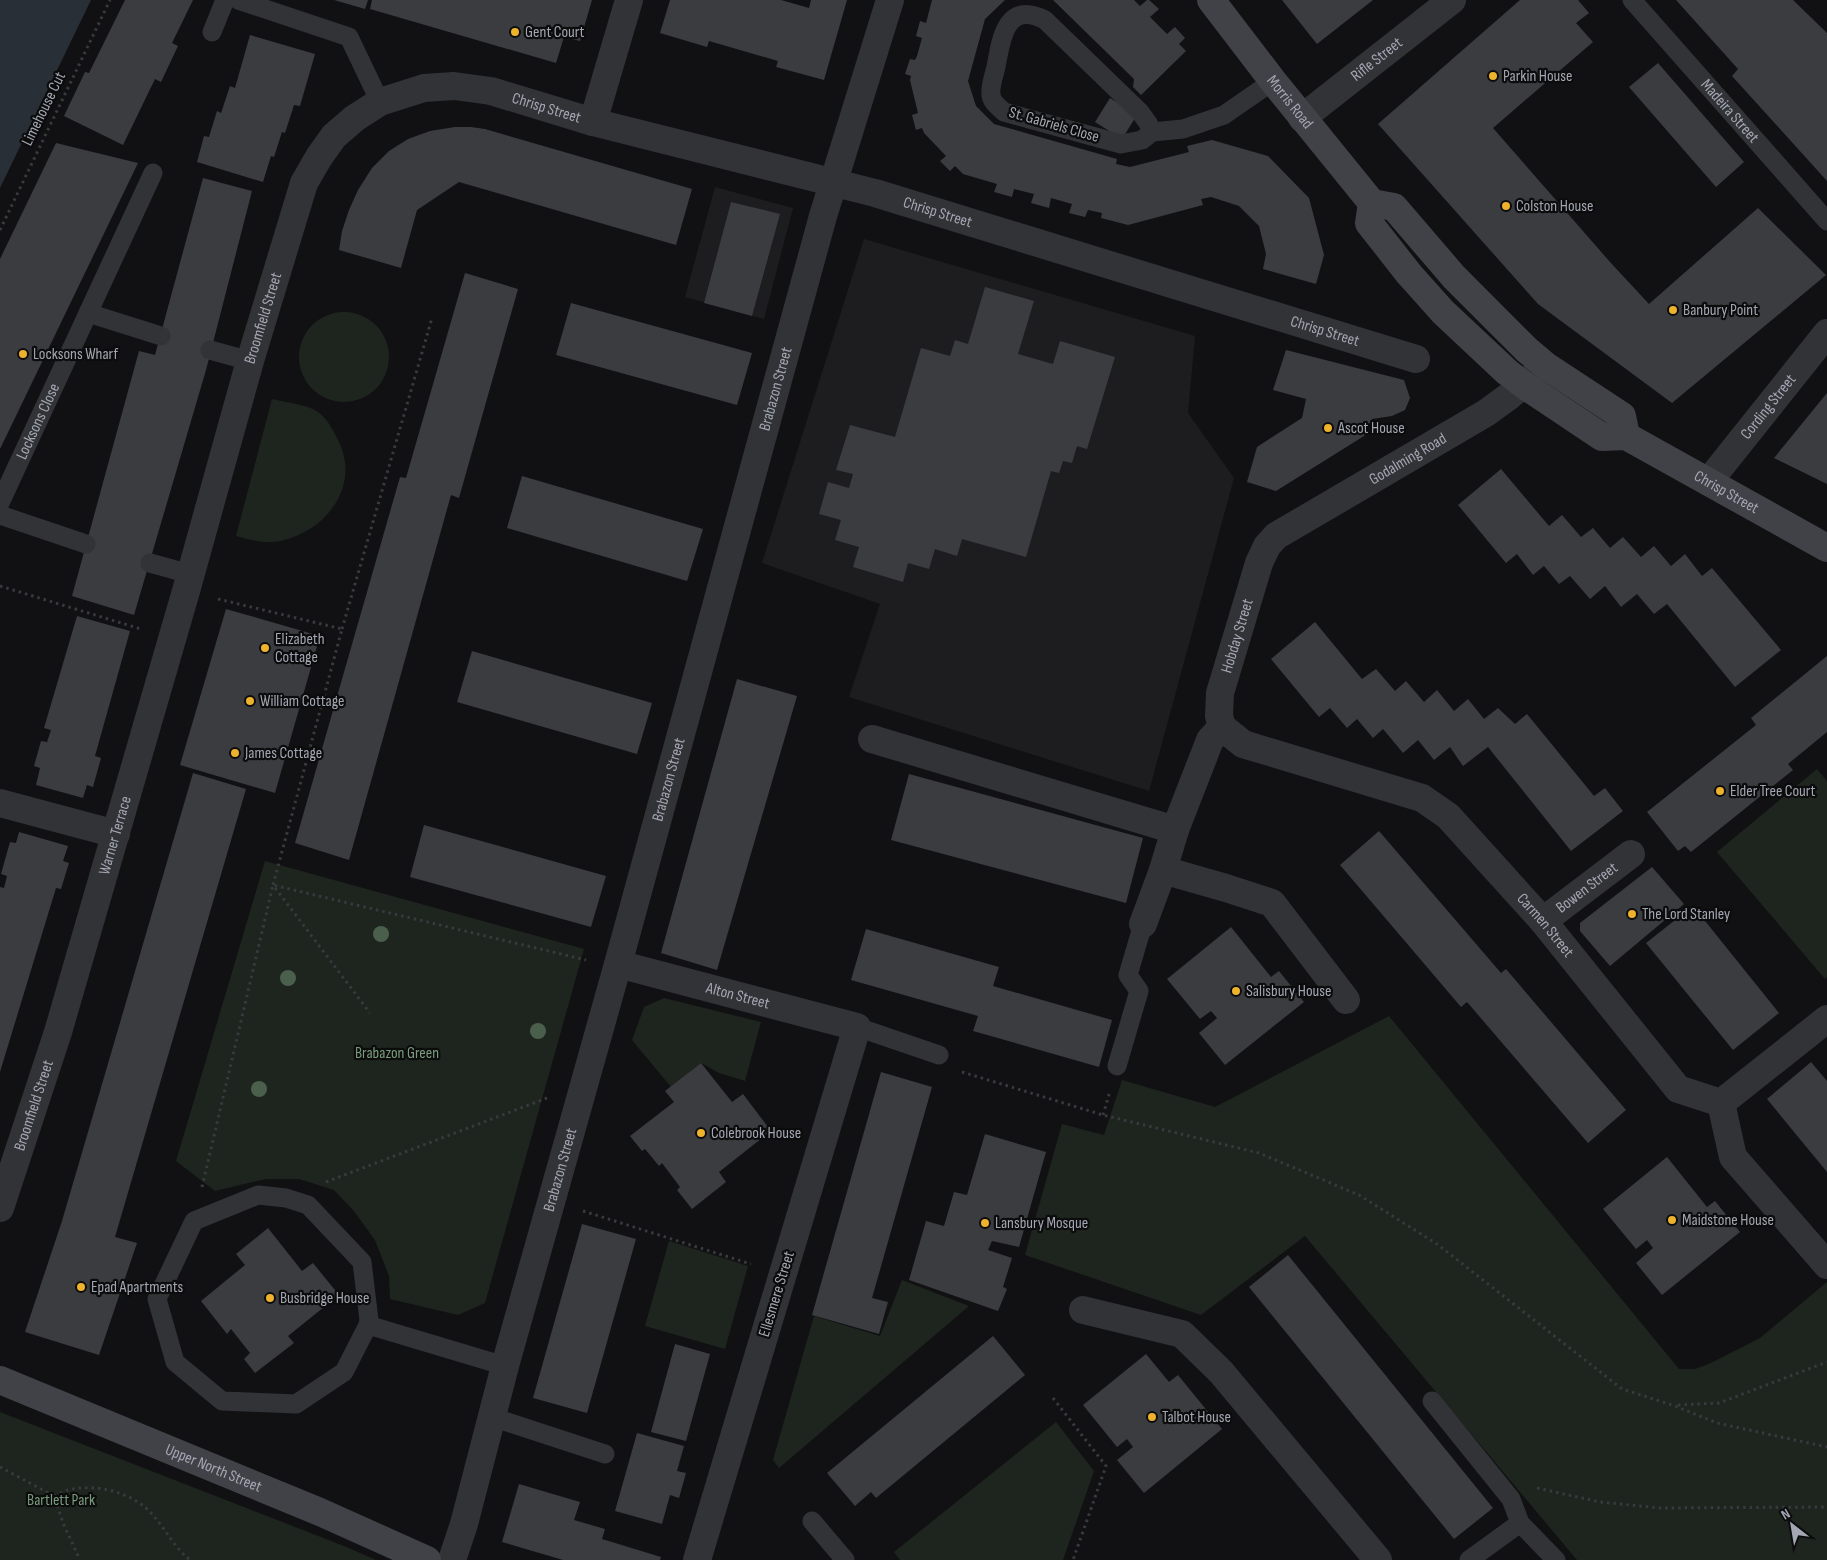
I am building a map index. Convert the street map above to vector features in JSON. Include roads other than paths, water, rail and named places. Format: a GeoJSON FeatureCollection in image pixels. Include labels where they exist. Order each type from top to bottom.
{"type":"FeatureCollection","features":[{"type":"Feature","properties":{"kind":"street"},"geometry":{"type":"LineString","coordinates":[[592,122],[629,0]]}},
{"type":"Feature","properties":{"kind":"street","name":"Brabazon Street"},"geometry":{"type":"LineString","coordinates":[[452,1560],[464,1524],[505,1366],[585,1084],[815,245],[890,0]]}},
{"type":"Feature","properties":{"kind":"street","name":"Morris Road"},"geometry":{"type":"LineString","coordinates":[[1211,0],[1302,118],[1372,203]]}},
{"type":"Feature","properties":{"kind":"street","name":"Rifle Street"},"geometry":{"type":"LineString","coordinates":[[1302,118],[1452,0]]}},
{"type":"Feature","properties":{"kind":"street","name":"Broomfield Street"},"geometry":{"type":"LineString","coordinates":[[173,638],[250,360],[304,183],[318,157],[334,136],[355,118],[380,102],[424,88],[454,86]]}},
{"type":"Feature","properties":{"kind":"street","name":"Chrisp Street"},"geometry":{"type":"LineString","coordinates":[[454,86],[491,91],[592,122],[875,193],[1416,359]]}},
{"type":"Feature","properties":{"kind":"street"},"geometry":{"type":"LineString","coordinates":[[1372,203],[1394,207],[1454,277],[1496,321],[1546,366],[1622,416],[1626,436]]}},
{"type":"Feature","properties":{"kind":"street","name":"Chrisp Street"},"geometry":{"type":"LineString","coordinates":[[1372,203],[1369,223],[1409,274],[1443,312],[1524,385],[1602,436],[1626,436],[1827,548]]}},
{"type":"Feature","properties":{"kind":"street","name":"Cording Street"},"geometry":{"type":"LineString","coordinates":[[1709,481],[1827,333]]}},
{"type":"Feature","properties":{"kind":"street","name":"Godalming Road"},"geometry":{"type":"LineString","coordinates":[[1266,546],[1276,536],[1486,413],[1546,366]]}},
{"type":"Feature","properties":{"kind":"street","name":"Hobday Street"},"geometry":{"type":"LineString","coordinates":[[1222,728],[1219,701],[1256,572],[1266,546]]}},
{"type":"Feature","properties":{"kind":"street","name":"Warner Terrace"},"geometry":{"type":"LineString","coordinates":[[58,1032],[173,638]]}},
{"type":"Feature","properties":{"kind":"street"},"geometry":{"type":"LineString","coordinates":[[1143,924],[1163,870],[1175,830],[1210,740],[1222,728]]}},
{"type":"Feature","properties":{"kind":"street","name":"Carmen Street"},"geometry":{"type":"LineString","coordinates":[[1222,728],[1243,744],[1422,798],[1448,816],[1543,921],[1678,1089],[1721,1103]]}},
{"type":"Feature","properties":{"kind":"street"},"geometry":{"type":"LineString","coordinates":[[872,740],[1175,830]]}},
{"type":"Feature","properties":{"kind":"street"},"geometry":{"type":"LineString","coordinates":[[0,803],[116,834]]}},
{"type":"Feature","properties":{"kind":"street","name":"Bowen Street"},"geometry":{"type":"LineString","coordinates":[[1543,921],[1631,854]]}},
{"type":"Feature","properties":{"kind":"street"},"geometry":{"type":"LineString","coordinates":[[1163,870],[1272,903],[1346,1000]]}},
{"type":"Feature","properties":{"kind":"street","name":"Alton Street"},"geometry":{"type":"LineString","coordinates":[[618,964],[856,1027]]}},
{"type":"Feature","properties":{"kind":"street"},"geometry":{"type":"LineString","coordinates":[[1827,1020],[1721,1103],[1733,1157],[1827,1264]]}},
{"type":"Feature","properties":{"kind":"street","name":"Ellesmere Street"},"geometry":{"type":"LineString","coordinates":[[697,1560],[856,1027]]}},
{"type":"Feature","properties":{"kind":"street","name":"Broomfield Street"},"geometry":{"type":"LineString","coordinates":[[1,1205],[58,1032]]}},
{"type":"Feature","properties":{"kind":"street"},"geometry":{"type":"LineString","coordinates":[[1083,1310],[1182,1334],[1221,1372],[1378,1560]]}},
{"type":"Feature","properties":{"kind":"street","name":"Upper North Street"},"geometry":{"type":"LineString","coordinates":[[0,1380],[312,1508],[427,1560]]}},
{"type":"Feature","properties":{"kind":"lane"},"geometry":{"type":"LineString","coordinates":[[212,32],[225,0]]}},
{"type":"Feature","properties":{"kind":"lane"},"geometry":{"type":"LineString","coordinates":[[238,0],[349,37],[380,102]]}},
{"type":"Feature","properties":{"kind":"lane","name":"Madeira Street"},"geometry":{"type":"LineString","coordinates":[[1632,0],[1827,221]]}},
{"type":"Feature","properties":{"kind":"lane","name":"St. Gabriels Close"},"geometry":{"type":"LineString","coordinates":[[1152,132],[1140,112],[1045,20],[1033,14],[1022,15],[1012,20],[1005,28],[1001,39],[991,95],[995,105],[1004,112],[1121,144],[1142,140],[1152,132],[1183,129],[1224,115],[1273,81]]}},
{"type":"Feature","properties":{"kind":"lane","name":"Locksons Close"},"geometry":{"type":"LineString","coordinates":[[0,503],[154,173]]}},
{"type":"Feature","properties":{"kind":"lane"},"geometry":{"type":"LineString","coordinates":[[88,313],[161,336]]}},
{"type":"Feature","properties":{"kind":"lane"},"geometry":{"type":"LineString","coordinates":[[210,350],[250,360]]}},
{"type":"Feature","properties":{"kind":"lane"},"geometry":{"type":"LineString","coordinates":[[0,515],[86,544]]}},
{"type":"Feature","properties":{"kind":"lane"},"geometry":{"type":"LineString","coordinates":[[150,562],[188,582]]}},
{"type":"Feature","properties":{"kind":"lane"},"geometry":{"type":"LineString","coordinates":[[1117,1066],[1138,990],[1128,975],[1143,924]]}},
{"type":"Feature","properties":{"kind":"lane"},"geometry":{"type":"LineString","coordinates":[[856,1027],[939,1055]]}},
{"type":"Feature","properties":{"kind":"lane"},"geometry":{"type":"LineString","coordinates":[[258,1195],[286,1198],[308,1205],[362,1262],[368,1325],[344,1372],[296,1404],[222,1401],[175,1362],[157,1299],[194,1221],[258,1195]]}},
{"type":"Feature","properties":{"kind":"lane"},"geometry":{"type":"LineString","coordinates":[[368,1325],[505,1366]]}},
{"type":"Feature","properties":{"kind":"lane"},"geometry":{"type":"LineString","coordinates":[[1432,1401],[1511,1499],[1520,1522],[1556,1560]]}},
{"type":"Feature","properties":{"kind":"lane"},"geometry":{"type":"LineString","coordinates":[[492,1417],[605,1454]]}},
{"type":"Feature","properties":{"kind":"lane"},"geometry":{"type":"LineString","coordinates":[[812,1521],[844,1560]]}},
{"type":"Feature","properties":{"kind":"lane"},"geometry":{"type":"LineString","coordinates":[[1469,1560],[1520,1522]]}},
{"type":"Feature","properties":{"kind":"place","name":"Gent Court"},"geometry":{"type":"Point","coordinates":[515,32]}},
{"type":"Feature","properties":{"kind":"place","name":"Parkin House"},"geometry":{"type":"Point","coordinates":[1493,76]}},
{"type":"Feature","properties":{"kind":"place","name":"Colston House"},"geometry":{"type":"Point","coordinates":[1506,206]}},
{"type":"Feature","properties":{"kind":"place","name":"Banbury Point"},"geometry":{"type":"Point","coordinates":[1673,310]}},
{"type":"Feature","properties":{"kind":"place","name":"Locksons Wharf"},"geometry":{"type":"Point","coordinates":[23,354]}},
{"type":"Feature","properties":{"kind":"place","name":"Ascot House"},"geometry":{"type":"Point","coordinates":[1328,428]}},
{"type":"Feature","properties":{"kind":"place","name":"Elizabeth Cottage"},"geometry":{"type":"Point","coordinates":[265,648]}},
{"type":"Feature","properties":{"kind":"place","name":"William Cottage"},"geometry":{"type":"Point","coordinates":[250,701]}},
{"type":"Feature","properties":{"kind":"place","name":"James Cottage"},"geometry":{"type":"Point","coordinates":[235,753]}},
{"type":"Feature","properties":{"kind":"place","name":"Elder Tree Court"},"geometry":{"type":"Point","coordinates":[1720,791]}},
{"type":"Feature","properties":{"kind":"place","name":"The Lord Stanley"},"geometry":{"type":"Point","coordinates":[1632,914]}},
{"type":"Feature","properties":{"kind":"place","name":"Salisbury House"},"geometry":{"type":"Point","coordinates":[1236,991]}},
{"type":"Feature","properties":{"kind":"place","name":"Colebrook House"},"geometry":{"type":"Point","coordinates":[701,1133]}},
{"type":"Feature","properties":{"kind":"place","name":"Maidstone House"},"geometry":{"type":"Point","coordinates":[1672,1220]}},
{"type":"Feature","properties":{"kind":"place","name":"Lansbury Mosque"},"geometry":{"type":"Point","coordinates":[985,1223]}},
{"type":"Feature","properties":{"kind":"place","name":"Epad Apartments"},"geometry":{"type":"Point","coordinates":[81,1287]}},
{"type":"Feature","properties":{"kind":"place","name":"Busbridge House"},"geometry":{"type":"Point","coordinates":[270,1298]}},
{"type":"Feature","properties":{"kind":"place","name":"Talbot House"},"geometry":{"type":"Point","coordinates":[1152,1417]}},
{"type":"Feature","properties":{"kind":"park label","name":"Brabazon Green"},"geometry":{"type":"Point","coordinates":[397,1053]}},
{"type":"Feature","properties":{"kind":"park label","name":"Bartlett Park"},"geometry":{"type":"Point","coordinates":[61,1500]}}]}
